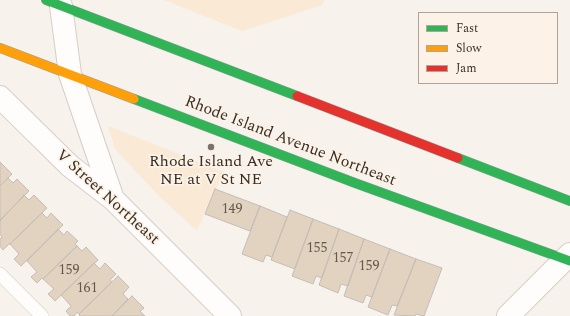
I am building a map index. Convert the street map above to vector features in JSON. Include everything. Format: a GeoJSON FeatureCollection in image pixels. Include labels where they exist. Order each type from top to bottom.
{"type":"FeatureCollection","features":[{"type":"Feature","properties":{"kind":"main road"},"geometry":{"type":"LineString","coordinates":[[53,3],[570,201]]}},
{"type":"Feature","properties":{"kind":"main road","name":"Rhode Island Avenue Northeast"},"geometry":{"type":"LineString","coordinates":[[0,48],[355,183],[568,258]]}},
{"type":"Feature","properties":{"kind":"street"},"geometry":{"type":"LineString","coordinates":[[53,3],[70,74],[113,199]]}},
{"type":"Feature","properties":{"kind":"street","name":"V Street Northeast"},"geometry":{"type":"LineString","coordinates":[[0,97],[70,166],[113,199],[230,316]]}},
{"type":"Feature","properties":{"kind":"street"},"geometry":{"type":"LineString","coordinates":[[508,316],[568,258]]}},
{"type":"Feature","properties":{"kind":"lane"},"geometry":{"type":"LineString","coordinates":[[0,274],[42,316]]}},
{"type":"Feature","properties":{"kind":"shaded area"},"geometry":{"type":"Polygon","coordinates":[[[164,0],[324,0],[322,5],[242,31],[164,0]]]}},
{"type":"Feature","properties":{"kind":"shaded area"},"geometry":{"type":"Polygon","coordinates":[[[108,126],[224,172],[197,230],[157,194],[115,149],[108,126]]]}},
{"type":"Feature","properties":{"kind":"building"},"geometry":{"type":"Polygon","coordinates":[[[0,162],[12,174],[0,186],[0,162]]]}},
{"type":"Feature","properties":{"kind":"building"},"geometry":{"type":"Polygon","coordinates":[[[8,178],[13,183],[17,179],[29,191],[0,220],[0,186],[8,178]]]}},
{"type":"Feature","properties":{"kind":"building"},"geometry":{"type":"Polygon","coordinates":[[[215,189],[260,206],[250,231],[205,214],[215,189]]]}},
{"type":"Feature","properties":{"kind":"building"},"geometry":{"type":"Polygon","coordinates":[[[24,195],[29,200],[34,195],[47,208],[3,250],[0,246],[0,239],[2,237],[0,234],[0,221],[24,195]]]}},
{"type":"Feature","properties":{"kind":"building"},"geometry":{"type":"Polygon","coordinates":[[[260,206],[287,217],[272,257],[266,255],[263,262],[242,254],[260,206]]]}},
{"type":"Feature","properties":{"kind":"building"},"geometry":{"type":"Polygon","coordinates":[[[290,210],[313,219],[295,269],[271,260],[290,210]]]}},
{"type":"Feature","properties":{"kind":"building"},"geometry":{"type":"Polygon","coordinates":[[[42,213],[47,218],[51,213],[63,225],[21,266],[14,259],[19,254],[10,244],[42,213]]]}},
{"type":"Feature","properties":{"kind":"building"},"geometry":{"type":"Polygon","coordinates":[[[313,219],[339,229],[322,278],[316,276],[313,284],[292,276],[313,219]]]}},
{"type":"Feature","properties":{"kind":"building"},"geometry":{"type":"Polygon","coordinates":[[[58,229],[64,235],[67,231],[78,241],[75,244],[77,246],[37,283],[31,277],[37,272],[27,261],[58,229]]]}},
{"type":"Feature","properties":{"kind":"building"},"geometry":{"type":"Polygon","coordinates":[[[339,229],[364,239],[348,286],[341,284],[338,293],[319,285],[339,229]]]}},
{"type":"Feature","properties":{"kind":"building"},"geometry":{"type":"Polygon","coordinates":[[[364,239],[390,249],[372,297],[366,295],[363,303],[344,296],[364,239]]]}},
{"type":"Feature","properties":{"kind":"building"},"geometry":{"type":"Polygon","coordinates":[[[77,246],[82,251],[86,247],[98,260],[55,301],[48,294],[54,289],[43,279],[77,246]]]}},
{"type":"Feature","properties":{"kind":"building"},"geometry":{"type":"Polygon","coordinates":[[[390,249],[416,259],[397,306],[392,305],[388,315],[368,307],[390,249]]]}},
{"type":"Feature","properties":{"kind":"building"},"geometry":{"type":"Polygon","coordinates":[[[416,259],[442,268],[424,316],[416,314],[415,316],[394,315],[416,259]]]}},
{"type":"Feature","properties":{"kind":"building"},"geometry":{"type":"Polygon","coordinates":[[[94,263],[100,269],[105,263],[116,274],[110,280],[112,282],[79,314],[77,312],[74,316],[70,316],[66,311],[71,306],[61,295],[94,263]]]}},
{"type":"Feature","properties":{"kind":"building"},"geometry":{"type":"Polygon","coordinates":[[[118,276],[129,287],[123,294],[128,299],[112,316],[79,316],[79,314],[118,276]]]}},
{"type":"Feature","properties":{"kind":"building"},"geometry":{"type":"Polygon","coordinates":[[[132,296],[144,308],[140,311],[145,316],[112,316],[132,296]]]}},
{"type":"Feature","properties":{"kind":"traffic: fast"},"geometry":{"type":"LineString","coordinates":[[46,0],[297,96]]}},
{"type":"Feature","properties":{"kind":"traffic: fast"},"geometry":{"type":"LineString","coordinates":[[134,99],[355,183],[570,261]]}},
{"type":"Feature","properties":{"kind":"traffic: fast"},"geometry":{"type":"LineString","coordinates":[[458,158],[570,201]]}},
{"type":"Feature","properties":{"kind":"traffic: slow"},"geometry":{"type":"LineString","coordinates":[[0,48],[134,99]]}},
{"type":"Feature","properties":{"kind":"traffic: jam"},"geometry":{"type":"LineString","coordinates":[[297,96],[458,158]]}},
{"type":"Feature","properties":{"kind":"place","name":"Rhode Island Ave NE at V St NE"},"geometry":{"type":"Point","coordinates":[211,147]}}]}
